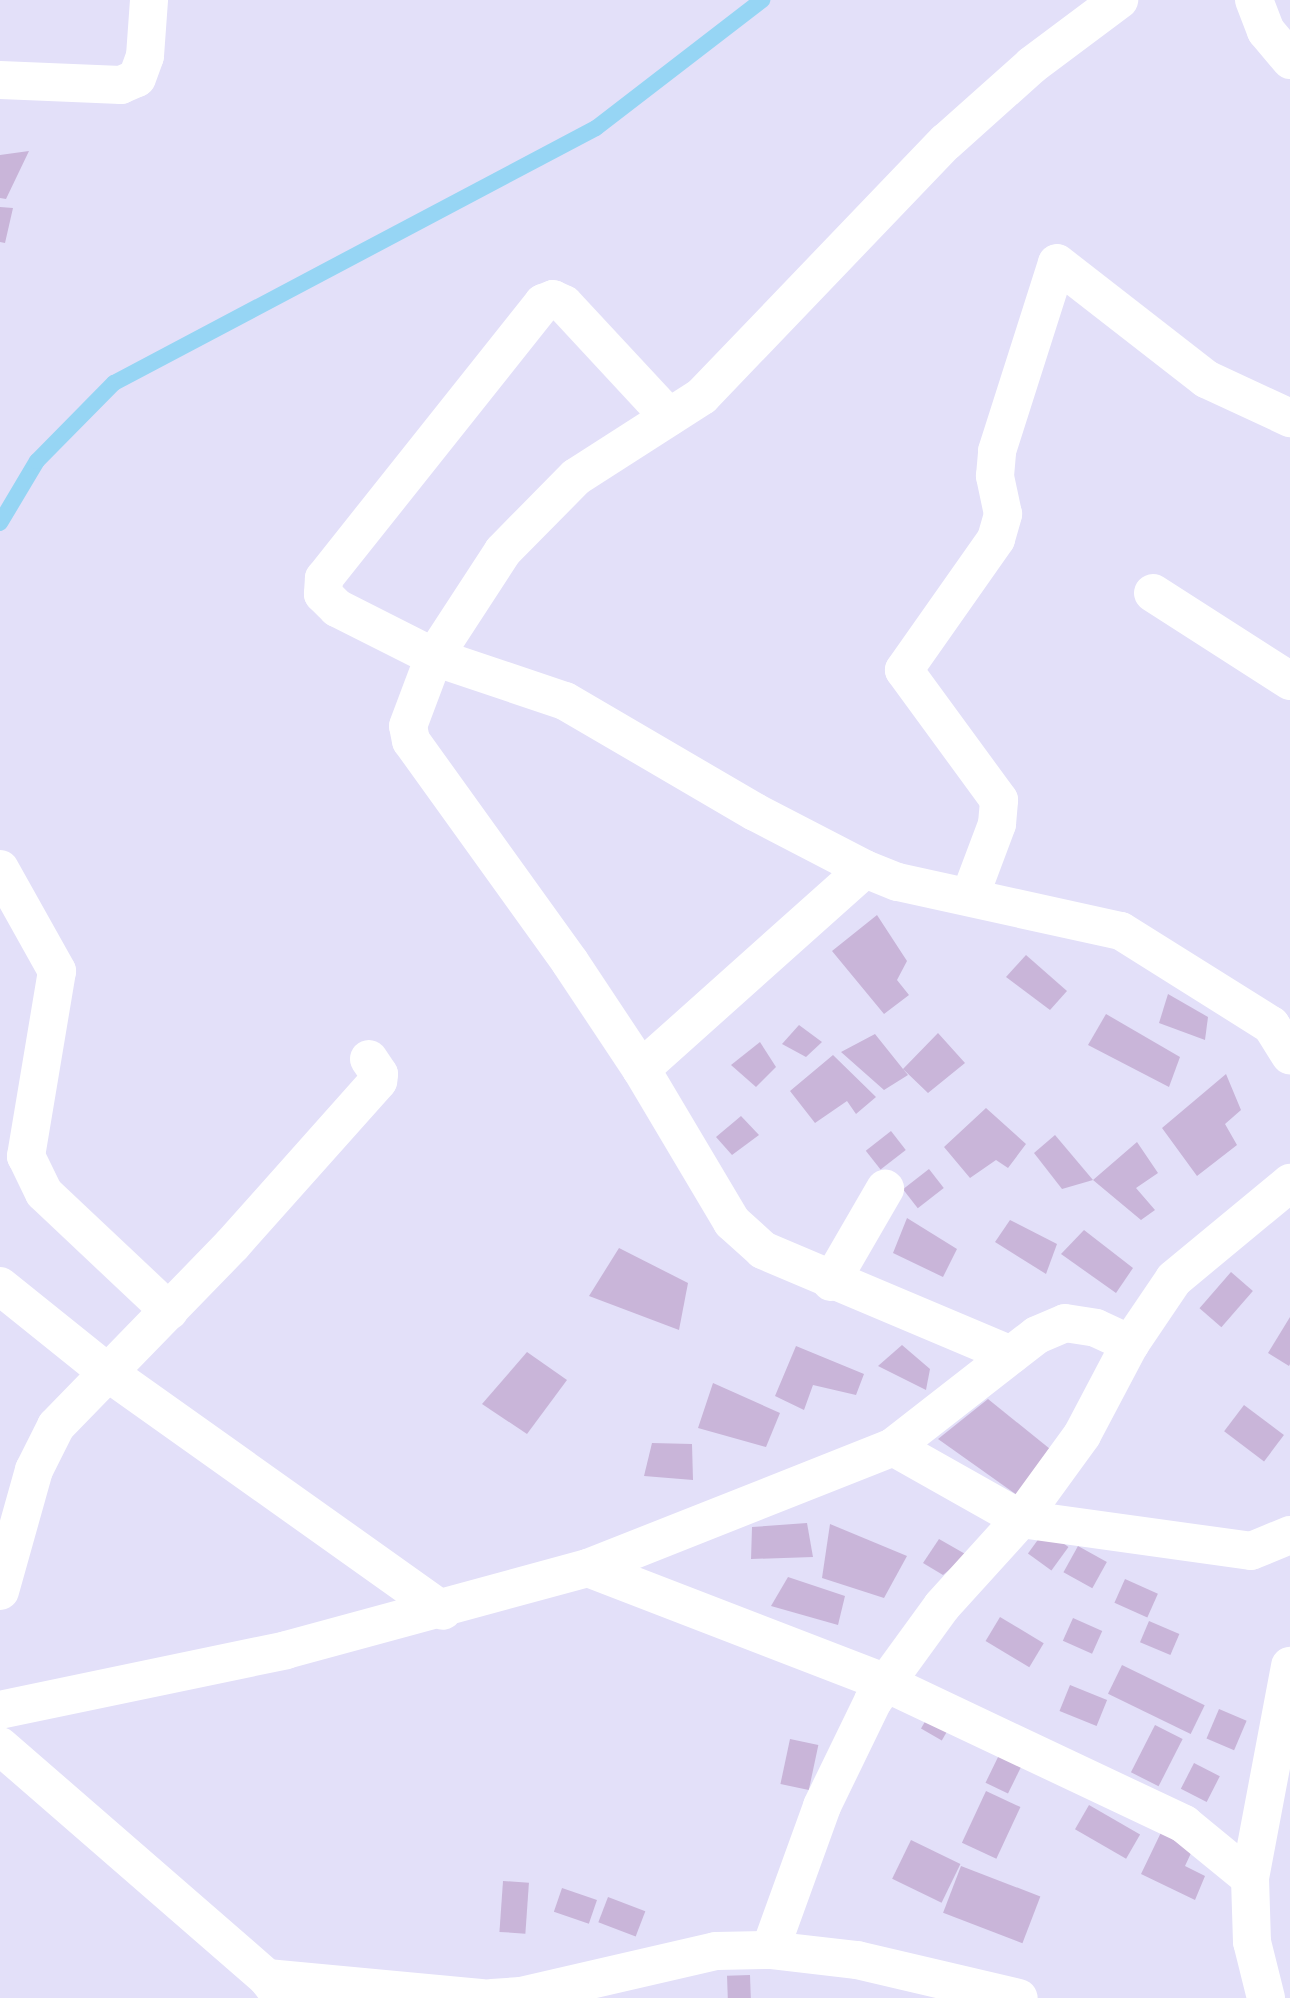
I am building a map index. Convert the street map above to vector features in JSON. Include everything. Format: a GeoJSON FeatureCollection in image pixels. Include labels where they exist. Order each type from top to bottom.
{"type":"FeatureCollection","features":[{"type":"Feature","properties":{"kind":"street"},"geometry":{"type":"LineString","coordinates":[[0,80],[121,85],[137,78],[145,56],[149,0]]}},
{"type":"Feature","properties":{"kind":"street"},"geometry":{"type":"LineString","coordinates":[[1011,1355],[831,1282],[764,1250],[732,1222],[641,1069],[570,962],[411,741],[408,726],[434,657],[503,551],[576,477],[702,396],[946,142],[1032,65],[1119,0]]}},
{"type":"Feature","properties":{"kind":"street"},"geometry":{"type":"LineString","coordinates":[[1254,0],[1266,31],[1290,60]]}},
{"type":"Feature","properties":{"kind":"street"},"geometry":{"type":"LineString","coordinates":[[970,896],[998,824],[999,800],[904,670],[996,539],[1003,514],[995,475],[997,451],[1057,264],[1206,379],[1290,418]]}},
{"type":"Feature","properties":{"kind":"street"},"geometry":{"type":"LineString","coordinates":[[669,417],[564,304],[553,299],[544,303],[324,578],[323,594],[337,608],[434,657],[565,701],[755,812],[864,869],[898,882],[1121,931],[1271,1025],[1290,1055]]}},
{"type":"Feature","properties":{"kind":"street"},"geometry":{"type":"LineString","coordinates":[[1153,593],[1290,681]]}},
{"type":"Feature","properties":{"kind":"street"},"geometry":{"type":"LineString","coordinates":[[0,869],[57,971],[26,1156],[44,1193],[169,1311]]}},
{"type":"Feature","properties":{"kind":"street"},"geometry":{"type":"LineString","coordinates":[[641,1069],[864,869]]}},
{"type":"Feature","properties":{"kind":"street"},"geometry":{"type":"LineString","coordinates":[[0,1591],[34,1470],[56,1426],[169,1311],[378,1081],[369,1059]]}},
{"type":"Feature","properties":{"kind":"street"},"geometry":{"type":"LineString","coordinates":[[770,1950],[822,1806],[859,1722],[942,1606],[1021,1519],[1082,1435],[1130,1345],[1174,1279],[1290,1183]]}},
{"type":"Feature","properties":{"kind":"street"},"geometry":{"type":"LineString","coordinates":[[831,1282],[885,1189]]}},
{"type":"Feature","properties":{"kind":"street"},"geometry":{"type":"LineString","coordinates":[[0,1286],[107,1372],[443,1611]]}},
{"type":"Feature","properties":{"kind":"street"},"geometry":{"type":"LineString","coordinates":[[0,1710],[286,1650],[443,1611],[588,1568],[893,1447],[1037,1335],[1065,1323],[1096,1328],[1130,1345]]}},
{"type":"Feature","properties":{"kind":"street"},"geometry":{"type":"LineString","coordinates":[[893,1447],[1021,1519],[1251,1551],[1290,1535]]}},
{"type":"Feature","properties":{"kind":"street"},"geometry":{"type":"LineString","coordinates":[[588,1568],[886,1683],[1184,1824],[1250,1878]]}},
{"type":"Feature","properties":{"kind":"street"},"geometry":{"type":"LineString","coordinates":[[1266,1998],[1252,1942],[1250,1878],[1290,1666]]}},
{"type":"Feature","properties":{"kind":"street"},"geometry":{"type":"LineString","coordinates":[[0,1745],[274,1988],[483,1998]]}},
{"type":"Feature","properties":{"kind":"street"},"geometry":{"type":"LineString","coordinates":[[492,1998],[521,1996],[716,1951],[770,1950],[857,1960],[1019,1998]]}},
{"type":"Feature","properties":{"kind":"building"},"geometry":{"type":"Polygon","coordinates":[[[29,151],[6,199],[0,198],[0,155],[29,151]]]}},
{"type":"Feature","properties":{"kind":"building"},"geometry":{"type":"Polygon","coordinates":[[[0,207],[13,208],[5,243],[0,242],[0,207]]]}},
{"type":"Feature","properties":{"kind":"building"},"geometry":{"type":"Polygon","coordinates":[[[877,915],[907,961],[897,980],[909,995],[884,1014],[832,951],[877,915]]]}},
{"type":"Feature","properties":{"kind":"building"},"geometry":{"type":"Polygon","coordinates":[[[1026,955],[1067,991],[1050,1010],[1006,977],[1026,955]]]}},
{"type":"Feature","properties":{"kind":"building"},"geometry":{"type":"Polygon","coordinates":[[[1168,994],[1208,1017],[1205,1040],[1159,1023],[1168,994]]]}},
{"type":"Feature","properties":{"kind":"building"},"geometry":{"type":"Polygon","coordinates":[[[1106,1014],[1180,1057],[1169,1087],[1088,1045],[1106,1014]]]}},
{"type":"Feature","properties":{"kind":"building"},"geometry":{"type":"Polygon","coordinates":[[[799,1025],[822,1042],[806,1057],[782,1044],[799,1025]]]}},
{"type":"Feature","properties":{"kind":"building"},"geometry":{"type":"Polygon","coordinates":[[[938,1033],[965,1063],[928,1093],[903,1069],[938,1033]]]}},
{"type":"Feature","properties":{"kind":"building"},"geometry":{"type":"Polygon","coordinates":[[[875,1034],[908,1075],[884,1090],[841,1052],[875,1034]]]}},
{"type":"Feature","properties":{"kind":"building"},"geometry":{"type":"Polygon","coordinates":[[[760,1042],[776,1067],[756,1087],[731,1065],[760,1042]]]}},
{"type":"Feature","properties":{"kind":"building"},"geometry":{"type":"Polygon","coordinates":[[[833,1055],[876,1097],[856,1114],[847,1101],[815,1123],[790,1091],[833,1055]]]}},
{"type":"Feature","properties":{"kind":"building"},"geometry":{"type":"Polygon","coordinates":[[[1226,1074],[1241,1110],[1225,1124],[1237,1145],[1197,1176],[1162,1128],[1226,1074]]]}},
{"type":"Feature","properties":{"kind":"building"},"geometry":{"type":"Polygon","coordinates":[[[986,1108],[1026,1144],[1008,1168],[996,1160],[970,1178],[944,1147],[986,1108]]]}},
{"type":"Feature","properties":{"kind":"building"},"geometry":{"type":"Polygon","coordinates":[[[741,1116],[759,1135],[732,1155],[716,1137],[741,1116]]]}},
{"type":"Feature","properties":{"kind":"building"},"geometry":{"type":"Polygon","coordinates":[[[891,1131],[906,1150],[881,1170],[866,1151],[891,1131]]]}},
{"type":"Feature","properties":{"kind":"building"},"geometry":{"type":"Polygon","coordinates":[[[1055,1135],[1093,1180],[1062,1189],[1034,1153],[1055,1135]]]}},
{"type":"Feature","properties":{"kind":"building"},"geometry":{"type":"Polygon","coordinates":[[[1137,1142],[1158,1173],[1136,1188],[1155,1210],[1141,1220],[1093,1180],[1137,1142]]]}},
{"type":"Feature","properties":{"kind":"building"},"geometry":{"type":"Polygon","coordinates":[[[929,1169],[944,1188],[918,1208],[903,1189],[929,1169]]]}},
{"type":"Feature","properties":{"kind":"building"},"geometry":{"type":"Polygon","coordinates":[[[907,1218],[957,1249],[943,1277],[893,1253],[907,1218]]]}},
{"type":"Feature","properties":{"kind":"building"},"geometry":{"type":"Polygon","coordinates":[[[1010,1220],[1057,1244],[1046,1274],[995,1242],[1010,1220]]]}},
{"type":"Feature","properties":{"kind":"building"},"geometry":{"type":"Polygon","coordinates":[[[1084,1230],[1133,1268],[1116,1293],[1061,1254],[1084,1230]]]}},
{"type":"Feature","properties":{"kind":"building"},"geometry":{"type":"Polygon","coordinates":[[[619,1248],[688,1283],[679,1330],[589,1296],[619,1248]]]}},
{"type":"Feature","properties":{"kind":"building"},"geometry":{"type":"Polygon","coordinates":[[[1231,1272],[1253,1291],[1221,1327],[1200,1308],[1231,1272]]]}},
{"type":"Feature","properties":{"kind":"building"},"geometry":{"type":"Polygon","coordinates":[[[1290,1317],[1290,1364],[1289,1366],[1268,1353],[1290,1317]]]}},
{"type":"Feature","properties":{"kind":"building"},"geometry":{"type":"Polygon","coordinates":[[[902,1345],[930,1369],[926,1390],[878,1366],[902,1345]]]}},
{"type":"Feature","properties":{"kind":"building"},"geometry":{"type":"Polygon","coordinates":[[[796,1346],[864,1374],[856,1395],[813,1385],[804,1410],[775,1396],[796,1346]]]}},
{"type":"Feature","properties":{"kind":"building"},"geometry":{"type":"Polygon","coordinates":[[[527,1352],[567,1380],[527,1434],[482,1404],[527,1352]]]}},
{"type":"Feature","properties":{"kind":"building"},"geometry":{"type":"Polygon","coordinates":[[[713,1383],[780,1413],[766,1447],[698,1428],[713,1383]]]}},
{"type":"Feature","properties":{"kind":"building"},"geometry":{"type":"Polygon","coordinates":[[[988,1399],[1055,1453],[1021,1498],[938,1439],[988,1399]]]}},
{"type":"Feature","properties":{"kind":"building"},"geometry":{"type":"Polygon","coordinates":[[[1244,1405],[1284,1435],[1264,1461],[1224,1431],[1244,1405]]]}},
{"type":"Feature","properties":{"kind":"building"},"geometry":{"type":"Polygon","coordinates":[[[652,1443],[692,1444],[693,1480],[644,1476],[652,1443]]]}},
{"type":"Feature","properties":{"kind":"building"},"geometry":{"type":"Polygon","coordinates":[[[807,1523],[813,1557],[751,1559],[752,1527],[807,1523]]]}},
{"type":"Feature","properties":{"kind":"building"},"geometry":{"type":"Polygon","coordinates":[[[830,1524],[907,1556],[884,1598],[822,1578],[830,1524]]]}},
{"type":"Feature","properties":{"kind":"building"},"geometry":{"type":"Polygon","coordinates":[[[1045,1530],[1068,1547],[1051,1571],[1028,1553],[1045,1530]]]}},
{"type":"Feature","properties":{"kind":"building"},"geometry":{"type":"Polygon","coordinates":[[[939,1539],[967,1555],[943,1575],[923,1563],[939,1539]]]}},
{"type":"Feature","properties":{"kind":"building"},"geometry":{"type":"Polygon","coordinates":[[[1078,1546],[1107,1562],[1092,1588],[1063,1572],[1078,1546]]]}},
{"type":"Feature","properties":{"kind":"building"},"geometry":{"type":"Polygon","coordinates":[[[788,1577],[845,1596],[838,1625],[771,1606],[788,1577]]]}},
{"type":"Feature","properties":{"kind":"building"},"geometry":{"type":"Polygon","coordinates":[[[1125,1579],[1158,1594],[1147,1617],[1114,1603],[1125,1579]]]}},
{"type":"Feature","properties":{"kind":"building"},"geometry":{"type":"Polygon","coordinates":[[[1000,1617],[1044,1643],[1029,1667],[986,1641],[1000,1617]]]}},
{"type":"Feature","properties":{"kind":"building"},"geometry":{"type":"Polygon","coordinates":[[[1073,1618],[1102,1631],[1092,1654],[1063,1641],[1073,1618]]]}},
{"type":"Feature","properties":{"kind":"building"},"geometry":{"type":"Polygon","coordinates":[[[1149,1621],[1179,1634],[1170,1655],[1140,1642],[1149,1621]]]}},
{"type":"Feature","properties":{"kind":"building"},"geometry":{"type":"Polygon","coordinates":[[[1122,1665],[1205,1705],[1191,1734],[1108,1694],[1122,1665]]]}},
{"type":"Feature","properties":{"kind":"building"},"geometry":{"type":"Polygon","coordinates":[[[1070,1685],[1107,1700],[1097,1726],[1060,1711],[1070,1685]]]}},
{"type":"Feature","properties":{"kind":"building"},"geometry":{"type":"Polygon","coordinates":[[[934,1706],[955,1718],[942,1741],[921,1729],[934,1706]]]}},
{"type":"Feature","properties":{"kind":"building"},"geometry":{"type":"Polygon","coordinates":[[[1219,1709],[1247,1721],[1234,1750],[1206,1738],[1219,1709]]]}},
{"type":"Feature","properties":{"kind":"building"},"geometry":{"type":"Polygon","coordinates":[[[1155,1725],[1183,1739],[1159,1786],[1131,1772],[1155,1725]]]}},
{"type":"Feature","properties":{"kind":"building"},"geometry":{"type":"Polygon","coordinates":[[[790,1739],[818,1745],[809,1790],[780,1784],[790,1739]]]}},
{"type":"Feature","properties":{"kind":"building"},"geometry":{"type":"Polygon","coordinates":[[[1000,1753],[1022,1764],[1008,1794],[986,1783],[1000,1753]]]}},
{"type":"Feature","properties":{"kind":"building"},"geometry":{"type":"Polygon","coordinates":[[[1194,1763],[1220,1776],[1207,1802],[1181,1789],[1194,1763]]]}},
{"type":"Feature","properties":{"kind":"building"},"geometry":{"type":"Polygon","coordinates":[[[986,1791],[1020,1807],[996,1859],[962,1843],[986,1791]]]}},
{"type":"Feature","properties":{"kind":"building"},"geometry":{"type":"Polygon","coordinates":[[[1089,1805],[1140,1834],[1126,1859],[1075,1829],[1089,1805]]]}},
{"type":"Feature","properties":{"kind":"building"},"geometry":{"type":"Polygon","coordinates":[[[1167,1820],[1199,1836],[1185,1866],[1205,1876],[1195,1900],[1141,1874],[1167,1820]]]}},
{"type":"Feature","properties":{"kind":"building"},"geometry":{"type":"Polygon","coordinates":[[[911,1840],[960,1864],[942,1903],[892,1879],[911,1840]]]}},
{"type":"Feature","properties":{"kind":"building"},"geometry":{"type":"Polygon","coordinates":[[[961,1866],[1040,1896],[1022,1943],[943,1913],[961,1866]]]}},
{"type":"Feature","properties":{"kind":"building"},"geometry":{"type":"Polygon","coordinates":[[[503,1881],[529,1883],[525,1934],[499,1932],[503,1881]]]}},
{"type":"Feature","properties":{"kind":"building"},"geometry":{"type":"Polygon","coordinates":[[[562,1888],[597,1900],[589,1924],[554,1912],[562,1888]]]}},
{"type":"Feature","properties":{"kind":"building"},"geometry":{"type":"Polygon","coordinates":[[[608,1897],[645,1911],[636,1937],[598,1922],[608,1897]]]}},
{"type":"Feature","properties":{"kind":"building"},"geometry":{"type":"Polygon","coordinates":[[[750,1975],[751,1998],[728,1998],[727,1976],[750,1975]]]}},
{"type":"Feature","properties":{"kind":"waterway"},"geometry":{"type":"LineString","coordinates":[[0,523],[37,461],[114,383],[596,128],[762,0]]}}]}
